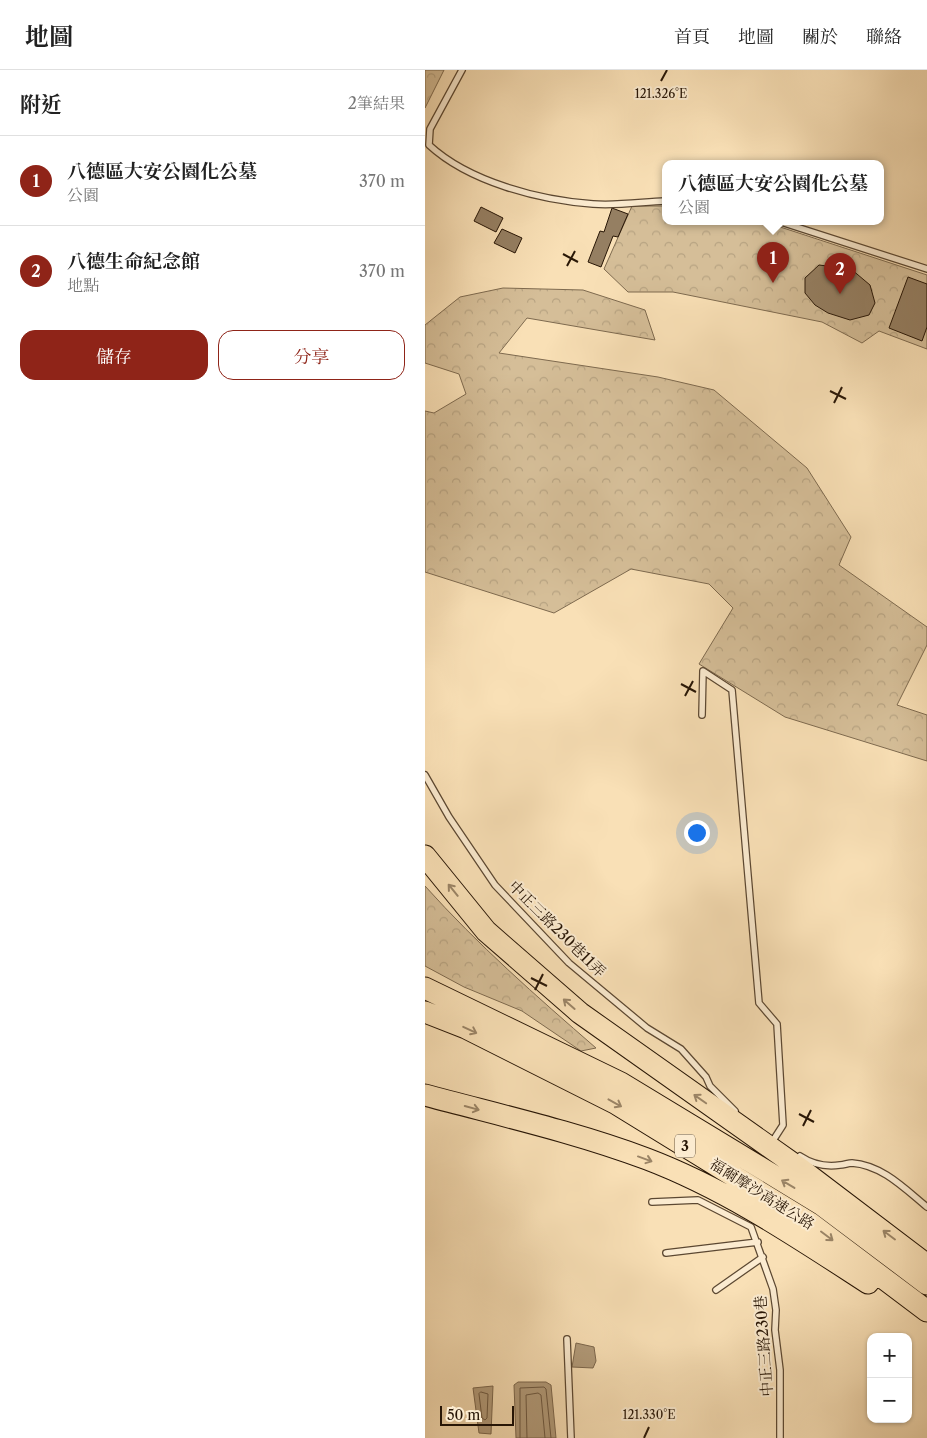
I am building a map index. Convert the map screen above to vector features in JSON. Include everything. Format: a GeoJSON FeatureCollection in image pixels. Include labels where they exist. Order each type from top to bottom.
{"type":"FeatureCollection","features":[{"type":"Feature","properties":{"kind":"highway"},"geometry":{"type":"LineString","coordinates":[[425,856],[486,931],[580,1013],[802,1170],[927,1265]]}},
{"type":"Feature","properties":{"kind":"highway","name":"福爾摩沙高速公路"},"geometry":{"type":"LineString","coordinates":[[425,988],[621,1084],[822,1205],[927,1284]]}},
{"type":"Feature","properties":{"kind":"highway","name":"福爾摩沙高速公路"},"geometry":{"type":"LineString","coordinates":[[425,1012],[466,1028],[615,1103],[810,1223],[927,1311]]}},
{"type":"Feature","properties":{"kind":"highway"},"geometry":{"type":"LineString","coordinates":[[425,1095],[557,1130],[647,1159],[703,1183],[774,1222],[927,1321]]}},
{"type":"Feature","properties":{"kind":"lane"},"geometry":{"type":"LineString","coordinates":[[462,70],[430,129],[429,146],[443,159],[509,189],[532,194],[593,204],[662,201]]}},
{"type":"Feature","properties":{"kind":"lane"},"geometry":{"type":"LineString","coordinates":[[790,225],[927,270]]}},
{"type":"Feature","properties":{"kind":"lane"},"geometry":{"type":"LineString","coordinates":[[702,715],[703,671],[732,690],[759,1003],[777,1024],[783,1125],[774,1139]]}},
{"type":"Feature","properties":{"kind":"lane","name":"中正三路230巷11弄"},"geometry":{"type":"LineString","coordinates":[[425,775],[449,817],[495,885],[569,963],[647,1028],[681,1049],[706,1077],[717,1094],[740,1116]]}},
{"type":"Feature","properties":{"kind":"lane"},"geometry":{"type":"LineString","coordinates":[[767,1134],[782,1145]]}},
{"type":"Feature","properties":{"kind":"lane"},"geometry":{"type":"LineString","coordinates":[[790,1150],[810,1162],[829,1166],[851,1163],[873,1168],[890,1176],[927,1207]]}},
{"type":"Feature","properties":{"kind":"lane","name":"中正三路230巷"},"geometry":{"type":"LineString","coordinates":[[652,1202],[698,1200],[751,1227],[773,1289],[776,1310],[775,1330],[780,1370],[780,1438]]}},
{"type":"Feature","properties":{"kind":"lane"},"geometry":{"type":"LineString","coordinates":[[666,1253],[757,1242]]}},
{"type":"Feature","properties":{"kind":"lane"},"geometry":{"type":"LineString","coordinates":[[716,1290],[763,1257]]}},
{"type":"Feature","properties":{"kind":"lane"},"geometry":{"type":"LineString","coordinates":[[567,1339],[571,1438]]}},
{"type":"Feature","properties":{"kind":"green space"},"geometry":{"type":"Polygon","coordinates":[[[425,70],[444,70],[425,108],[425,70]]]}},
{"type":"Feature","properties":{"kind":"green space"},"geometry":{"type":"Polygon","coordinates":[[[632,206],[662,206],[662,225],[774,225],[927,275],[927,349],[879,331],[862,343],[822,322],[673,292],[628,292],[604,269],[632,206]]]}},
{"type":"Feature","properties":{"kind":"green space"},"geometry":{"type":"Polygon","coordinates":[[[503,288],[583,290],[645,310],[655,340],[527,318],[499,353],[658,377],[714,390],[807,468],[851,537],[839,565],[927,627],[927,645],[897,705],[927,715],[927,761],[785,717],[699,664],[733,608],[709,584],[631,569],[554,613],[425,572],[425,411],[434,413],[466,394],[459,374],[425,363],[425,325],[460,297],[503,288]]]}},
{"type":"Feature","properties":{"kind":"green space"},"geometry":{"type":"Polygon","coordinates":[[[425,886],[487,949],[596,1048],[581,1051],[522,1011],[464,987],[425,966],[425,886]]]}},
{"type":"Feature","properties":{"kind":"water"},"geometry":{"type":"Polygon","coordinates":[[[576,1343],[594,1347],[596,1361],[593,1368],[572,1367],[576,1343]]]}},
{"type":"Feature","properties":{"kind":"water"},"geometry":{"type":"Polygon","coordinates":[[[518,1382],[546,1382],[551,1385],[556,1438],[516,1438],[514,1385],[518,1382]]]}},
{"type":"Feature","properties":{"kind":"water"},"geometry":{"type":"Polygon","coordinates":[[[493,1386],[491,1434],[479,1433],[473,1388],[493,1386]]]}},
{"type":"Feature","properties":{"kind":"building"},"geometry":{"type":"Polygon","coordinates":[[[481,207],[503,218],[496,232],[474,221],[481,207]]]}},
{"type":"Feature","properties":{"kind":"building"},"geometry":{"type":"Polygon","coordinates":[[[612,208],[628,214],[618,237],[613,236],[601,267],[588,262],[600,231],[604,232],[612,208]]]}},
{"type":"Feature","properties":{"kind":"building"},"geometry":{"type":"Polygon","coordinates":[[[502,229],[522,238],[515,253],[494,243],[502,229]]]}},
{"type":"Feature","properties":{"kind":"building"},"geometry":{"type":"Polygon","coordinates":[[[819,265],[851,269],[870,285],[875,303],[869,315],[850,320],[828,313],[815,305],[805,293],[805,278],[819,265]]]}},
{"type":"Feature","properties":{"kind":"building"},"geometry":{"type":"Polygon","coordinates":[[[908,277],[927,284],[927,327],[922,341],[889,328],[908,277]]]}},
{"type":"Feature","properties":{"kind":"place","name":"八德區大安公園化公墓"},"geometry":{"type":"Point","coordinates":[773,283]}},
{"type":"Feature","properties":{"kind":"place","name":"八德生命紀念館"},"geometry":{"type":"Point","coordinates":[840,294]}}]}
